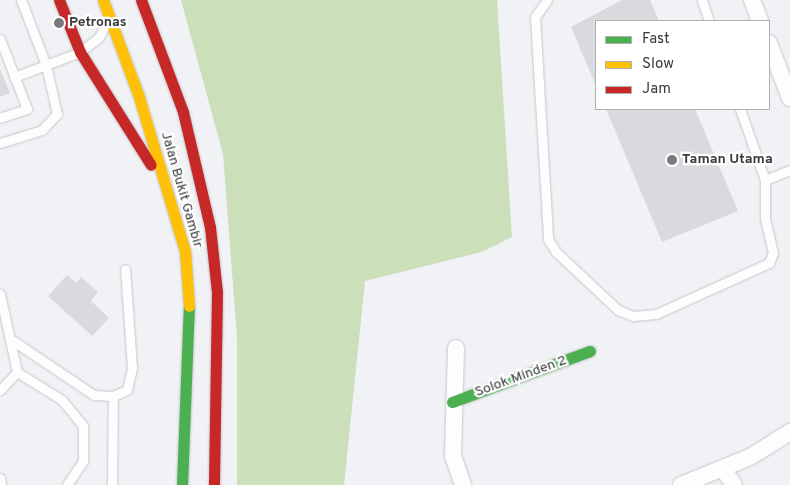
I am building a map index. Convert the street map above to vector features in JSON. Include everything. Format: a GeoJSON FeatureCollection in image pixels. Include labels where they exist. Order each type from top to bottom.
{"type":"FeatureCollection","features":[{"type":"Feature","properties":{"kind":"main road"},"geometry":{"type":"LineString","coordinates":[[59,0],[80,52],[167,189]]}},
{"type":"Feature","properties":{"kind":"main road","name":"Jalan Bukit Gambir"},"geometry":{"type":"LineString","coordinates":[[103,0],[167,189],[184,252],[190,329],[182,485]]}},
{"type":"Feature","properties":{"kind":"main road","name":"Jalan Bukit Gambir"},"geometry":{"type":"LineString","coordinates":[[141,0],[183,112],[210,227],[217,302],[214,485]]}},
{"type":"Feature","properties":{"kind":"main road","name":"Solok Minden 2"},"geometry":{"type":"LineString","coordinates":[[452,402],[590,351]]}},
{"type":"Feature","properties":{"kind":"street"},"geometry":{"type":"LineString","coordinates":[[752,0],[760,20]]}},
{"type":"Feature","properties":{"kind":"street"},"geometry":{"type":"LineString","coordinates":[[770,46],[790,98]]}},
{"type":"Feature","properties":{"kind":"street","name":"Solok Minden 2"},"geometry":{"type":"LineString","coordinates":[[456,348],[452,402],[453,456],[463,485]]}},
{"type":"Feature","properties":{"kind":"street"},"geometry":{"type":"LineString","coordinates":[[681,485],[723,469],[790,432]]}},
{"type":"Feature","properties":{"kind":"street"},"geometry":{"type":"LineString","coordinates":[[723,469],[734,485]]}},
{"type":"Feature","properties":{"kind":"lane"},"geometry":{"type":"LineString","coordinates":[[0,144],[42,130],[57,114],[46,65],[20,0]]}},
{"type":"Feature","properties":{"kind":"lane"},"geometry":{"type":"LineString","coordinates":[[547,0],[536,18],[548,239],[602,297],[633,316],[656,314],[770,263],[773,254],[765,219],[765,180],[740,110]]}},
{"type":"Feature","properties":{"kind":"lane"},"geometry":{"type":"LineString","coordinates":[[702,0],[709,20]]}},
{"type":"Feature","properties":{"kind":"lane"},"geometry":{"type":"LineString","coordinates":[[14,77],[80,52],[99,37],[109,14]]}},
{"type":"Feature","properties":{"kind":"lane"},"geometry":{"type":"LineString","coordinates":[[0,39],[27,109],[0,118]]}},
{"type":"Feature","properties":{"kind":"lane"},"geometry":{"type":"LineString","coordinates":[[765,180],[790,170]]}},
{"type":"Feature","properties":{"kind":"lane"},"geometry":{"type":"LineString","coordinates":[[12,340],[94,395],[113,396],[127,390],[132,368],[125,269]]}},
{"type":"Feature","properties":{"kind":"lane"},"geometry":{"type":"LineString","coordinates":[[0,294],[12,340],[17,372],[62,400],[83,426],[83,461],[67,485]]}},
{"type":"Feature","properties":{"kind":"lane"},"geometry":{"type":"LineString","coordinates":[[0,388],[17,372]]}},
{"type":"Feature","properties":{"kind":"lane"},"geometry":{"type":"LineString","coordinates":[[112,485],[113,396]]}},
{"type":"Feature","properties":{"kind":"lane"},"geometry":{"type":"LineString","coordinates":[[0,478],[1,485]]}},
{"type":"Feature","properties":{"kind":"green space"},"geometry":{"type":"Polygon","coordinates":[[[181,0],[497,0],[512,237],[482,252],[365,281],[344,485],[237,485],[237,338],[223,154],[181,0]]]}},
{"type":"Feature","properties":{"kind":"building"},"geometry":{"type":"Polygon","coordinates":[[[622,0],[650,0],[659,20],[595,20],[595,84],[571,27],[622,0]]]}},
{"type":"Feature","properties":{"kind":"building"},"geometry":{"type":"Polygon","coordinates":[[[0,69],[10,93],[0,97],[0,69]]]}},
{"type":"Feature","properties":{"kind":"building","name":"Taman Utama"},"geometry":{"type":"Polygon","coordinates":[[[606,110],[695,110],[738,211],[662,242],[606,110]]]}},
{"type":"Feature","properties":{"kind":"building"},"geometry":{"type":"Polygon","coordinates":[[[67,275],[76,283],[81,277],[98,292],[91,301],[109,318],[92,336],[48,296],[67,275]]]}},
{"type":"Feature","properties":{"kind":"traffic: fast"},"geometry":{"type":"LineString","coordinates":[[182,485],[189,306]]}},
{"type":"Feature","properties":{"kind":"traffic: fast"},"geometry":{"type":"LineString","coordinates":[[452,402],[590,351]]}},
{"type":"Feature","properties":{"kind":"traffic: slow"},"geometry":{"type":"LineString","coordinates":[[103,0],[139,97],[185,251],[189,306]]}},
{"type":"Feature","properties":{"kind":"traffic: jam"},"geometry":{"type":"LineString","coordinates":[[59,0],[80,52],[151,165]]}},
{"type":"Feature","properties":{"kind":"traffic: jam"},"geometry":{"type":"LineString","coordinates":[[141,0],[183,112],[210,227],[217,292],[214,485]]}},
{"type":"Feature","properties":{"kind":"place","name":"Petronas"},"geometry":{"type":"Point","coordinates":[59,23]}},
{"type":"Feature","properties":{"kind":"place","name":"Taman Utama"},"geometry":{"type":"Point","coordinates":[672,160]}}]}
